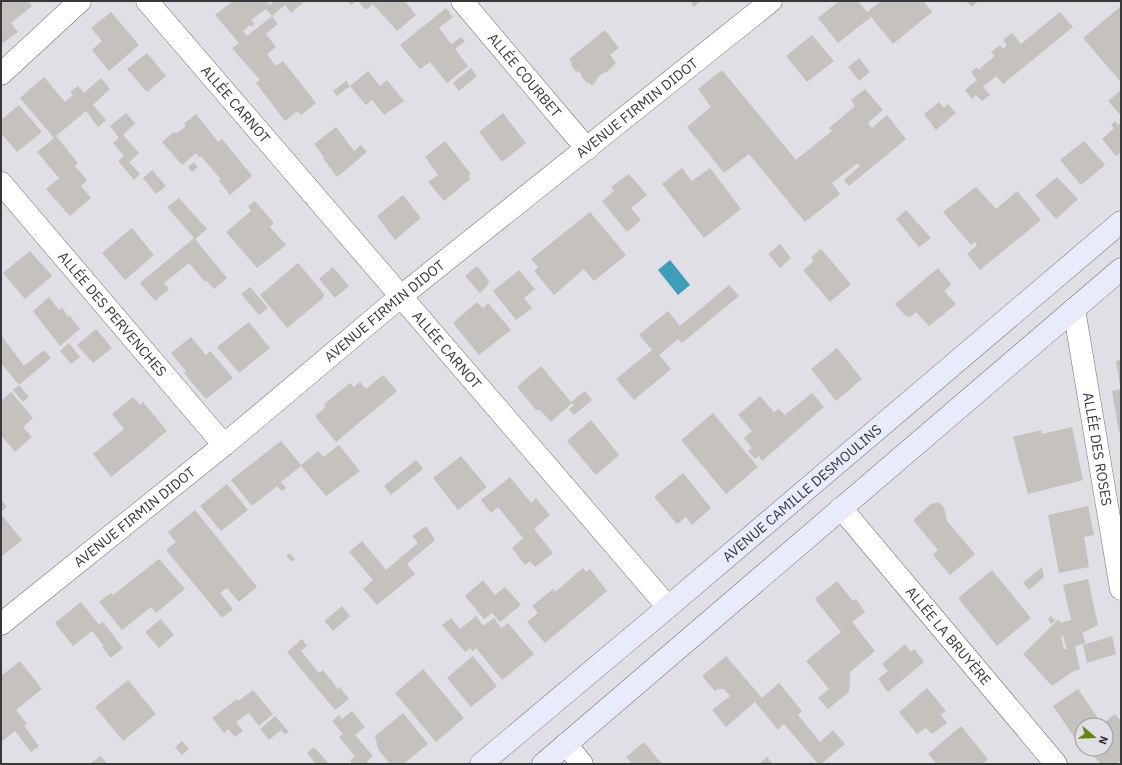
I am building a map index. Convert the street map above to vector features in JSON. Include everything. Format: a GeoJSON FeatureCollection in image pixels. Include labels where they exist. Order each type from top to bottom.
{"type":"FeatureCollection","features":[{"type":"Feature","properties":{"kind":"main road","name":"AVENUE CAMILLE DESMOULINS"},"geometry":{"type":"LineString","coordinates":[[482,764],[1121,222]]}},
{"type":"Feature","properties":{"kind":"main road"},"geometry":{"type":"LineString","coordinates":[[543,764],[1121,269]]}},
{"type":"Feature","properties":{"kind":"street"},"geometry":{"type":"LineString","coordinates":[[1,74],[80,1]]}},
{"type":"Feature","properties":{"kind":"street","name":"ALLÉE CARNOT"},"geometry":{"type":"LineString","coordinates":[[146,1],[668,607]]}},
{"type":"Feature","properties":{"kind":"street","name":"ALLÉE COURBET"},"geometry":{"type":"LineString","coordinates":[[462,1],[587,149]]}},
{"type":"Feature","properties":{"kind":"street","name":"AVENUE FIRMIN DIDOT"},"geometry":{"type":"LineString","coordinates":[[1,624],[224,445],[400,297],[771,1]]}},
{"type":"Feature","properties":{"kind":"street","name":"ALLÉE DES PERVENCHES"},"geometry":{"type":"LineString","coordinates":[[1,183],[224,445]]}},
{"type":"Feature","properties":{"kind":"street","name":"ALLÉE DES ROSES"},"geometry":{"type":"LineString","coordinates":[[1074,309],[1121,590]]}},
{"type":"Feature","properties":{"kind":"street","name":"ALLÉE LA BRUYÈRE"},"geometry":{"type":"LineString","coordinates":[[841,508],[1056,764]]}},
{"type":"Feature","properties":{"kind":"street"},"geometry":{"type":"LineString","coordinates":[[566,744],[582,764]]}},
{"type":"Feature","properties":{"kind":"water"},"geometry":{"type":"Polygon","coordinates":[[[670,260],[690,285],[678,295],[658,270],[670,260]]]}},
{"type":"Feature","properties":{"kind":"building"},"geometry":{"type":"Polygon","coordinates":[[[1,1],[28,1],[32,6],[11,23],[18,32],[3,43],[1,40],[1,1]]]}},
{"type":"Feature","properties":{"kind":"building"},"geometry":{"type":"Polygon","coordinates":[[[233,1],[267,1],[270,5],[275,1],[305,1],[291,13],[285,5],[272,16],[278,24],[266,34],[276,47],[267,54],[276,66],[283,61],[316,103],[301,115],[297,111],[285,121],[256,83],[260,80],[232,48],[239,43],[215,15],[233,1]],[[266,9],[251,20],[254,24],[252,27],[250,25],[243,31],[247,36],[272,16],[266,9]]]}},
{"type":"Feature","properties":{"kind":"building"},"geometry":{"type":"Polygon","coordinates":[[[347,1],[356,1],[351,5],[347,1]]]}},
{"type":"Feature","properties":{"kind":"building"},"geometry":{"type":"Polygon","coordinates":[[[358,1],[405,1],[416,15],[397,31],[373,4],[366,10],[358,1]]]}},
{"type":"Feature","properties":{"kind":"building"},"geometry":{"type":"Polygon","coordinates":[[[690,1],[701,1],[694,7],[690,1]]]}},
{"type":"Feature","properties":{"kind":"building"},"geometry":{"type":"Polygon","coordinates":[[[839,1],[858,1],[867,12],[881,1],[923,1],[932,12],[893,44],[871,17],[838,43],[818,18],[839,1]]]}},
{"type":"Feature","properties":{"kind":"building"},"geometry":{"type":"Polygon","coordinates":[[[966,1],[978,1],[972,7],[966,1]]]}},
{"type":"Feature","properties":{"kind":"building"},"geometry":{"type":"Polygon","coordinates":[[[1121,6],[1121,79],[1119,80],[1083,38],[1121,6]]]}},
{"type":"Feature","properties":{"kind":"building"},"geometry":{"type":"Polygon","coordinates":[[[446,8],[453,17],[439,28],[451,44],[461,37],[465,41],[455,49],[468,66],[447,83],[430,62],[420,69],[400,45],[446,8]]]}},
{"type":"Feature","properties":{"kind":"building"},"geometry":{"type":"Polygon","coordinates":[[[111,12],[139,45],[109,71],[92,50],[102,41],[91,28],[111,12]]]}},
{"type":"Feature","properties":{"kind":"building"},"geometry":{"type":"Polygon","coordinates":[[[1060,12],[1073,27],[1003,84],[997,77],[995,77],[983,87],[990,95],[982,101],[976,95],[972,99],[965,90],[977,80],[971,72],[977,67],[978,70],[995,56],[991,52],[1000,45],[1003,49],[1007,45],[1003,40],[1012,33],[1021,44],[1060,12]]]}},
{"type":"Feature","properties":{"kind":"building"},"geometry":{"type":"Polygon","coordinates":[[[605,30],[619,48],[610,55],[616,63],[607,72],[603,73],[597,78],[592,86],[589,82],[587,83],[579,71],[576,72],[569,59],[605,30]]]}},
{"type":"Feature","properties":{"kind":"building"},"geometry":{"type":"Polygon","coordinates":[[[812,35],[834,61],[807,82],[786,56],[812,35]]]}},
{"type":"Feature","properties":{"kind":"building"},"geometry":{"type":"Polygon","coordinates":[[[147,53],[166,76],[147,92],[127,69],[147,53]]]}},
{"type":"Feature","properties":{"kind":"building"},"geometry":{"type":"Polygon","coordinates":[[[859,58],[870,72],[859,81],[848,67],[859,58]]]}},
{"type":"Feature","properties":{"kind":"building"},"geometry":{"type":"Polygon","coordinates":[[[471,68],[477,76],[459,91],[453,83],[471,68]]]}},
{"type":"Feature","properties":{"kind":"building"},"geometry":{"type":"Polygon","coordinates":[[[722,70],[796,160],[832,131],[829,128],[855,106],[851,100],[865,89],[883,110],[868,123],[872,128],[887,115],[906,139],[849,186],[844,180],[860,166],[858,163],[832,183],[840,194],[805,222],[749,154],[724,173],[687,127],[711,107],[698,89],[722,70]]]}},
{"type":"Feature","properties":{"kind":"building"},"geometry":{"type":"Polygon","coordinates":[[[368,71],[380,86],[387,80],[404,101],[384,115],[372,100],[366,105],[350,86],[368,71]]]}},
{"type":"Feature","properties":{"kind":"building"},"geometry":{"type":"Polygon","coordinates":[[[44,77],[65,102],[73,95],[70,92],[78,86],[84,93],[101,78],[110,89],[93,105],[106,120],[98,127],[86,111],[56,136],[78,163],[75,166],[87,180],[81,186],[91,198],[70,216],[46,189],[59,178],[37,152],[54,138],[20,98],[44,77]]]}},
{"type":"Feature","properties":{"kind":"building"},"geometry":{"type":"Polygon","coordinates":[[[346,81],[350,86],[337,96],[333,91],[346,81]]]}},
{"type":"Feature","properties":{"kind":"building"},"geometry":{"type":"Polygon","coordinates":[[[1121,90],[1121,116],[1108,101],[1121,90]]]}},
{"type":"Feature","properties":{"kind":"building"},"geometry":{"type":"Polygon","coordinates":[[[939,102],[944,108],[948,104],[956,113],[936,130],[924,114],[939,102]]]}},
{"type":"Feature","properties":{"kind":"building"},"geometry":{"type":"Polygon","coordinates":[[[19,105],[42,132],[17,152],[1,133],[1,120],[19,105]]]}},
{"type":"Feature","properties":{"kind":"building"},"geometry":{"type":"Polygon","coordinates":[[[126,113],[135,123],[123,135],[139,153],[129,162],[140,174],[134,180],[118,161],[124,156],[113,143],[119,138],[110,126],[126,113]]]}},
{"type":"Feature","properties":{"kind":"building"},"geometry":{"type":"Polygon","coordinates":[[[503,113],[526,143],[502,162],[479,132],[503,113]]]}},
{"type":"Feature","properties":{"kind":"building"},"geometry":{"type":"Polygon","coordinates":[[[196,114],[218,142],[222,139],[252,176],[230,195],[219,181],[221,180],[201,156],[199,157],[196,153],[182,165],[162,142],[174,132],[176,134],[186,126],[184,124],[196,114]]]}},
{"type":"Feature","properties":{"kind":"building"},"geometry":{"type":"Polygon","coordinates":[[[1115,121],[1118,125],[1121,123],[1121,152],[1116,156],[1102,139],[1114,128],[1111,125],[1115,121]]]}},
{"type":"Feature","properties":{"kind":"building"},"geometry":{"type":"Polygon","coordinates":[[[336,127],[354,151],[361,145],[367,152],[337,177],[314,144],[336,127]]]}},
{"type":"Feature","properties":{"kind":"building"},"geometry":{"type":"Polygon","coordinates":[[[445,141],[471,174],[468,176],[470,179],[444,201],[428,182],[438,175],[425,157],[445,141]]]}},
{"type":"Feature","properties":{"kind":"building"},"geometry":{"type":"Polygon","coordinates":[[[1084,141],[1105,165],[1081,185],[1060,160],[1084,141]]]}},
{"type":"Feature","properties":{"kind":"building"},"geometry":{"type":"Polygon","coordinates":[[[194,162],[198,167],[192,172],[188,167],[194,162]]]}},
{"type":"Feature","properties":{"kind":"building"},"geometry":{"type":"Polygon","coordinates":[[[682,168],[692,181],[710,168],[741,209],[704,238],[662,184],[682,168]]]}},
{"type":"Feature","properties":{"kind":"building"},"geometry":{"type":"Polygon","coordinates":[[[152,170],[166,186],[156,194],[143,178],[152,170]]]}},
{"type":"Feature","properties":{"kind":"building"},"geometry":{"type":"Polygon","coordinates":[[[629,174],[647,195],[631,208],[641,220],[627,232],[602,201],[614,191],[611,187],[629,174]]]}},
{"type":"Feature","properties":{"kind":"building"},"geometry":{"type":"Polygon","coordinates":[[[1057,177],[1078,199],[1056,219],[1035,195],[1057,177]]]}},
{"type":"Feature","properties":{"kind":"building"},"geometry":{"type":"Polygon","coordinates":[[[976,187],[996,209],[1017,191],[1041,220],[980,270],[967,254],[977,245],[975,242],[971,245],[943,212],[976,187]]]}},
{"type":"Feature","properties":{"kind":"building"},"geometry":{"type":"Polygon","coordinates":[[[403,195],[421,218],[395,240],[377,216],[403,195]]]}},
{"type":"Feature","properties":{"kind":"building"},"geometry":{"type":"Polygon","coordinates":[[[179,198],[207,229],[195,239],[227,278],[214,289],[207,281],[205,282],[189,263],[164,283],[169,289],[155,301],[140,283],[194,238],[167,207],[179,198]]]}},
{"type":"Feature","properties":{"kind":"building"},"geometry":{"type":"Polygon","coordinates":[[[255,201],[274,223],[270,227],[286,245],[257,268],[226,232],[251,211],[248,206],[255,201]]]}},
{"type":"Feature","properties":{"kind":"building"},"geometry":{"type":"Polygon","coordinates":[[[906,210],[931,238],[919,247],[896,219],[906,210]]]}},
{"type":"Feature","properties":{"kind":"building"},"geometry":{"type":"Polygon","coordinates":[[[590,212],[626,255],[594,281],[584,269],[554,295],[534,271],[538,267],[531,259],[590,212]]]}},
{"type":"Feature","properties":{"kind":"building"},"geometry":{"type":"Polygon","coordinates":[[[132,228],[154,255],[125,280],[102,253],[132,228]]]}},
{"type":"Feature","properties":{"kind":"building"},"geometry":{"type":"Polygon","coordinates":[[[780,244],[791,258],[780,268],[768,254],[780,244]]]}},
{"type":"Feature","properties":{"kind":"building"},"geometry":{"type":"Polygon","coordinates":[[[821,249],[851,284],[830,302],[803,270],[814,261],[811,257],[821,249]]]}},
{"type":"Feature","properties":{"kind":"building"},"geometry":{"type":"Polygon","coordinates":[[[30,251],[52,276],[25,299],[3,273],[30,251]]]}},
{"type":"Feature","properties":{"kind":"building"},"geometry":{"type":"Polygon","coordinates":[[[298,263],[324,294],[323,298],[287,328],[260,295],[298,263]]]}},
{"type":"Feature","properties":{"kind":"building"},"geometry":{"type":"Polygon","coordinates":[[[477,266],[489,281],[487,286],[480,293],[465,276],[477,266]]]}},
{"type":"Feature","properties":{"kind":"building"},"geometry":{"type":"Polygon","coordinates":[[[333,267],[349,286],[335,298],[319,279],[333,267]]]}},
{"type":"Feature","properties":{"kind":"building"},"geometry":{"type":"Polygon","coordinates":[[[938,268],[951,284],[944,291],[956,304],[929,326],[916,312],[910,317],[906,316],[895,304],[938,268]]]}},
{"type":"Feature","properties":{"kind":"building"},"geometry":{"type":"Polygon","coordinates":[[[519,270],[535,289],[524,298],[532,308],[516,320],[493,291],[519,270]]]}},
{"type":"Feature","properties":{"kind":"building"},"geometry":{"type":"Polygon","coordinates":[[[729,285],[739,296],[682,343],[678,339],[659,355],[671,369],[634,400],[616,379],[652,350],[639,335],[668,311],[680,326],[729,285]]]}},
{"type":"Feature","properties":{"kind":"building"},"geometry":{"type":"Polygon","coordinates":[[[250,287],[268,308],[259,315],[241,294],[250,287]]]}},
{"type":"Feature","properties":{"kind":"building"},"geometry":{"type":"Polygon","coordinates":[[[49,297],[59,310],[62,308],[68,317],[70,316],[80,329],[60,346],[33,311],[49,297]]]}},
{"type":"Feature","properties":{"kind":"building"},"geometry":{"type":"Polygon","coordinates":[[[477,302],[483,308],[488,303],[511,330],[479,355],[453,323],[477,302]]]}},
{"type":"Feature","properties":{"kind":"building"},"geometry":{"type":"Polygon","coordinates":[[[249,322],[270,348],[239,373],[217,347],[249,322]]]}},
{"type":"Feature","properties":{"kind":"building"},"geometry":{"type":"Polygon","coordinates":[[[96,329],[112,348],[93,363],[77,345],[96,329]]]}},
{"type":"Feature","properties":{"kind":"building"},"geometry":{"type":"Polygon","coordinates":[[[1,335],[24,366],[44,350],[51,358],[19,385],[1,363],[1,335]]]}},
{"type":"Feature","properties":{"kind":"building"},"geometry":{"type":"Polygon","coordinates":[[[191,337],[206,355],[210,351],[233,378],[206,399],[184,373],[186,371],[171,353],[191,337]]]}},
{"type":"Feature","properties":{"kind":"building"},"geometry":{"type":"Polygon","coordinates":[[[69,343],[80,357],[71,364],[60,351],[69,343]]]}},
{"type":"Feature","properties":{"kind":"building"},"geometry":{"type":"Polygon","coordinates":[[[837,348],[862,379],[836,401],[811,369],[837,348]]]}},
{"type":"Feature","properties":{"kind":"building"},"geometry":{"type":"Polygon","coordinates":[[[1121,360],[1121,385],[1120,385],[1116,361],[1121,360]]]}},
{"type":"Feature","properties":{"kind":"building"},"geometry":{"type":"Polygon","coordinates":[[[541,366],[571,402],[585,391],[592,400],[574,415],[569,409],[574,405],[572,403],[551,422],[540,410],[536,410],[517,387],[541,366]]]}},
{"type":"Feature","properties":{"kind":"building"},"geometry":{"type":"Polygon","coordinates":[[[383,375],[397,391],[336,442],[315,416],[326,407],[324,404],[350,383],[354,387],[360,382],[366,389],[383,375]]]}},
{"type":"Feature","properties":{"kind":"building"},"geometry":{"type":"Polygon","coordinates":[[[19,385],[29,397],[23,402],[13,390],[19,385]]]}},
{"type":"Feature","properties":{"kind":"building"},"geometry":{"type":"Polygon","coordinates":[[[1121,389],[1121,432],[1119,432],[1112,391],[1121,389]]]}},
{"type":"Feature","properties":{"kind":"building"},"geometry":{"type":"Polygon","coordinates":[[[11,392],[33,418],[23,427],[32,437],[15,452],[1,435],[1,401],[11,392]]]}},
{"type":"Feature","properties":{"kind":"building"},"geometry":{"type":"Polygon","coordinates":[[[812,393],[824,407],[762,461],[759,456],[755,459],[748,451],[752,448],[744,438],[752,431],[738,415],[760,396],[774,412],[779,409],[785,415],[812,393]]]}},
{"type":"Feature","properties":{"kind":"building"},"geometry":{"type":"Polygon","coordinates":[[[133,397],[140,405],[143,402],[167,431],[111,477],[93,454],[124,429],[112,414],[133,397]]]}},
{"type":"Feature","properties":{"kind":"building"},"geometry":{"type":"Polygon","coordinates":[[[713,413],[758,467],[726,494],[681,440],[713,413]]]}},
{"type":"Feature","properties":{"kind":"building"},"geometry":{"type":"Polygon","coordinates":[[[591,420],[619,455],[596,475],[567,441],[591,420]]]}},
{"type":"Feature","properties":{"kind":"building"},"geometry":{"type":"Polygon","coordinates":[[[1072,427],[1083,480],[1028,494],[1013,437],[1041,430],[1042,434],[1072,427]]]}},
{"type":"Feature","properties":{"kind":"building"},"geometry":{"type":"Polygon","coordinates":[[[281,441],[301,465],[318,451],[324,457],[339,445],[360,471],[326,496],[301,466],[281,482],[286,488],[282,491],[277,486],[252,506],[231,480],[281,441]]]}},
{"type":"Feature","properties":{"kind":"building"},"geometry":{"type":"Polygon","coordinates":[[[461,456],[487,487],[458,510],[433,478],[461,456]]]}},
{"type":"Feature","properties":{"kind":"building"},"geometry":{"type":"Polygon","coordinates":[[[416,460],[423,469],[391,495],[384,486],[416,460]]]}},
{"type":"Feature","properties":{"kind":"building"},"geometry":{"type":"Polygon","coordinates":[[[683,473],[711,508],[692,525],[686,517],[677,524],[654,497],[683,473]]]}},
{"type":"Feature","properties":{"kind":"building"},"geometry":{"type":"Polygon","coordinates":[[[510,477],[531,503],[536,498],[550,515],[534,529],[553,553],[535,567],[530,561],[525,565],[512,548],[523,538],[498,507],[491,513],[481,500],[510,477]]]}},
{"type":"Feature","properties":{"kind":"building"},"geometry":{"type":"Polygon","coordinates":[[[227,484],[248,510],[221,531],[200,506],[227,484]]]}},
{"type":"Feature","properties":{"kind":"building"},"geometry":{"type":"Polygon","coordinates":[[[1,499],[7,507],[1,512],[1,499]]]}},
{"type":"Feature","properties":{"kind":"building"},"geometry":{"type":"Polygon","coordinates":[[[938,502],[944,508],[947,521],[975,554],[950,575],[933,555],[938,550],[913,520],[931,504],[938,502]]]}},
{"type":"Feature","properties":{"kind":"building"},"geometry":{"type":"Polygon","coordinates":[[[1088,506],[1094,535],[1084,537],[1089,567],[1059,573],[1048,515],[1088,506]]]}},
{"type":"Feature","properties":{"kind":"building"},"geometry":{"type":"Polygon","coordinates":[[[195,510],[257,587],[239,602],[227,588],[220,593],[233,609],[222,618],[166,550],[176,542],[168,532],[195,510]]]}},
{"type":"Feature","properties":{"kind":"building"},"geometry":{"type":"Polygon","coordinates":[[[1,514],[22,540],[1,557],[1,514]]]}},
{"type":"Feature","properties":{"kind":"building"},"geometry":{"type":"Polygon","coordinates":[[[426,526],[435,540],[407,564],[415,574],[377,605],[363,589],[373,580],[349,552],[362,541],[386,570],[418,543],[412,536],[426,526]]]}},
{"type":"Feature","properties":{"kind":"building"},"geometry":{"type":"Polygon","coordinates":[[[290,553],[295,559],[292,562],[286,556],[290,553]]]}},
{"type":"Feature","properties":{"kind":"building"},"geometry":{"type":"Polygon","coordinates":[[[159,559],[185,589],[156,613],[151,607],[122,630],[99,602],[111,593],[113,595],[159,559]]]}},
{"type":"Feature","properties":{"kind":"building"},"geometry":{"type":"Polygon","coordinates":[[[1042,567],[1044,577],[1029,590],[1023,583],[1042,567]]]}},
{"type":"Feature","properties":{"kind":"building"},"geometry":{"type":"Polygon","coordinates":[[[583,568],[586,572],[590,569],[607,591],[545,643],[527,622],[538,613],[532,606],[553,589],[555,592],[583,568]]]}},
{"type":"Feature","properties":{"kind":"building"},"geometry":{"type":"Polygon","coordinates":[[[992,570],[1031,618],[997,646],[958,598],[992,570]]]}},
{"type":"Feature","properties":{"kind":"building"},"geometry":{"type":"Polygon","coordinates":[[[1088,579],[1098,625],[1082,633],[1086,643],[1075,646],[1080,669],[1072,672],[1052,686],[1023,654],[1059,619],[1060,623],[1071,620],[1063,585],[1088,579]],[[1063,636],[1061,637],[1064,649],[1067,649],[1063,636]]]}},
{"type":"Feature","properties":{"kind":"building"},"geometry":{"type":"Polygon","coordinates":[[[483,580],[495,595],[505,587],[521,605],[500,622],[492,613],[484,619],[465,596],[483,580]]]}},
{"type":"Feature","properties":{"kind":"building"},"geometry":{"type":"Polygon","coordinates":[[[837,581],[853,601],[856,599],[865,612],[852,622],[875,651],[849,673],[849,692],[828,709],[818,698],[829,689],[806,661],[841,632],[815,599],[837,581]]]}},
{"type":"Feature","properties":{"kind":"building"},"geometry":{"type":"Polygon","coordinates":[[[81,602],[99,625],[103,622],[123,648],[111,658],[92,631],[73,646],[55,623],[81,602]]]}},
{"type":"Feature","properties":{"kind":"building"},"geometry":{"type":"Polygon","coordinates":[[[342,606],[350,616],[333,631],[324,621],[342,606]]]}},
{"type":"Feature","properties":{"kind":"building"},"geometry":{"type":"Polygon","coordinates":[[[476,616],[483,626],[494,618],[501,628],[508,623],[534,654],[502,680],[476,648],[473,651],[470,648],[465,652],[442,625],[451,618],[460,629],[476,616]]]}},
{"type":"Feature","properties":{"kind":"building"},"geometry":{"type":"Polygon","coordinates":[[[1051,616],[1055,621],[1051,624],[1048,619],[1051,616]]]}},
{"type":"Feature","properties":{"kind":"building"},"geometry":{"type":"Polygon","coordinates":[[[161,619],[174,635],[159,648],[145,632],[161,619]]]}},
{"type":"Feature","properties":{"kind":"building"},"geometry":{"type":"Polygon","coordinates":[[[1112,636],[1116,654],[1087,663],[1083,645],[1112,636]]]}},
{"type":"Feature","properties":{"kind":"building"},"geometry":{"type":"Polygon","coordinates":[[[302,639],[307,646],[301,651],[319,673],[323,670],[338,689],[340,687],[349,699],[335,710],[287,652],[302,639]]]}},
{"type":"Feature","properties":{"kind":"building"},"geometry":{"type":"Polygon","coordinates":[[[905,644],[911,652],[914,649],[924,662],[888,692],[878,679],[888,671],[882,664],[905,644]]]}},
{"type":"Feature","properties":{"kind":"building"},"geometry":{"type":"Polygon","coordinates":[[[473,656],[497,686],[471,707],[447,678],[473,656]]]}},
{"type":"Feature","properties":{"kind":"building"},"geometry":{"type":"Polygon","coordinates":[[[726,656],[762,698],[779,683],[802,711],[798,715],[820,742],[833,730],[845,744],[821,764],[818,764],[784,724],[778,730],[755,702],[726,727],[712,710],[730,696],[724,689],[718,689],[715,691],[702,676],[726,656]]]}},
{"type":"Feature","properties":{"kind":"building"},"geometry":{"type":"Polygon","coordinates":[[[20,661],[42,689],[16,710],[27,724],[24,726],[39,746],[31,752],[15,731],[1,742],[1,676],[20,661]]]}},
{"type":"Feature","properties":{"kind":"building"},"geometry":{"type":"Polygon","coordinates":[[[423,669],[464,718],[436,742],[395,693],[423,669]]]}},
{"type":"Feature","properties":{"kind":"building"},"geometry":{"type":"Polygon","coordinates":[[[128,680],[156,714],[123,741],[95,707],[128,680]]]}},
{"type":"Feature","properties":{"kind":"building"},"geometry":{"type":"Polygon","coordinates":[[[927,688],[946,711],[941,715],[947,723],[932,734],[926,728],[917,734],[899,712],[927,688]]]}},
{"type":"Feature","properties":{"kind":"building"},"geometry":{"type":"Polygon","coordinates":[[[1078,689],[1097,717],[1074,717],[1074,737],[1053,706],[1078,689]]]}},
{"type":"Feature","properties":{"kind":"building"},"geometry":{"type":"Polygon","coordinates":[[[253,690],[273,714],[259,726],[249,713],[236,722],[243,731],[235,737],[228,729],[224,733],[212,718],[237,699],[238,701],[253,690]]]}},
{"type":"Feature","properties":{"kind":"building"},"geometry":{"type":"Polygon","coordinates":[[[352,711],[365,727],[355,735],[373,756],[367,761],[370,764],[353,764],[350,761],[355,756],[339,737],[343,734],[332,721],[339,715],[342,719],[352,711]]]}},
{"type":"Feature","properties":{"kind":"building"},"geometry":{"type":"Polygon","coordinates":[[[403,713],[428,744],[403,764],[390,764],[378,749],[375,736],[403,713]]]}},
{"type":"Feature","properties":{"kind":"building"},"geometry":{"type":"Polygon","coordinates":[[[1115,714],[1121,721],[1121,760],[1116,764],[1101,764],[1095,757],[1114,757],[1114,717],[1111,717],[1115,714]]]}},
{"type":"Feature","properties":{"kind":"building"},"geometry":{"type":"Polygon","coordinates":[[[275,716],[289,732],[285,734],[281,730],[269,740],[260,729],[275,716]]]}},
{"type":"Feature","properties":{"kind":"building"},"geometry":{"type":"Polygon","coordinates":[[[961,726],[988,759],[982,764],[937,764],[928,754],[961,726]]]}},
{"type":"Feature","properties":{"kind":"building"},"geometry":{"type":"Polygon","coordinates":[[[182,741],[189,749],[182,755],[175,747],[182,741]]]}},
{"type":"Feature","properties":{"kind":"building"},"geometry":{"type":"Polygon","coordinates":[[[644,742],[662,764],[632,764],[626,757],[644,742]]]}},
{"type":"Feature","properties":{"kind":"building"},"geometry":{"type":"Polygon","coordinates":[[[314,747],[329,764],[316,764],[307,753],[314,747]]]}},
{"type":"Feature","properties":{"kind":"building"},"geometry":{"type":"Polygon","coordinates":[[[101,756],[107,764],[90,764],[101,756]]]}},
{"type":"Feature","properties":{"kind":"building"},"geometry":{"type":"Polygon","coordinates":[[[767,757],[773,764],[759,764],[767,757]]]}}]}
